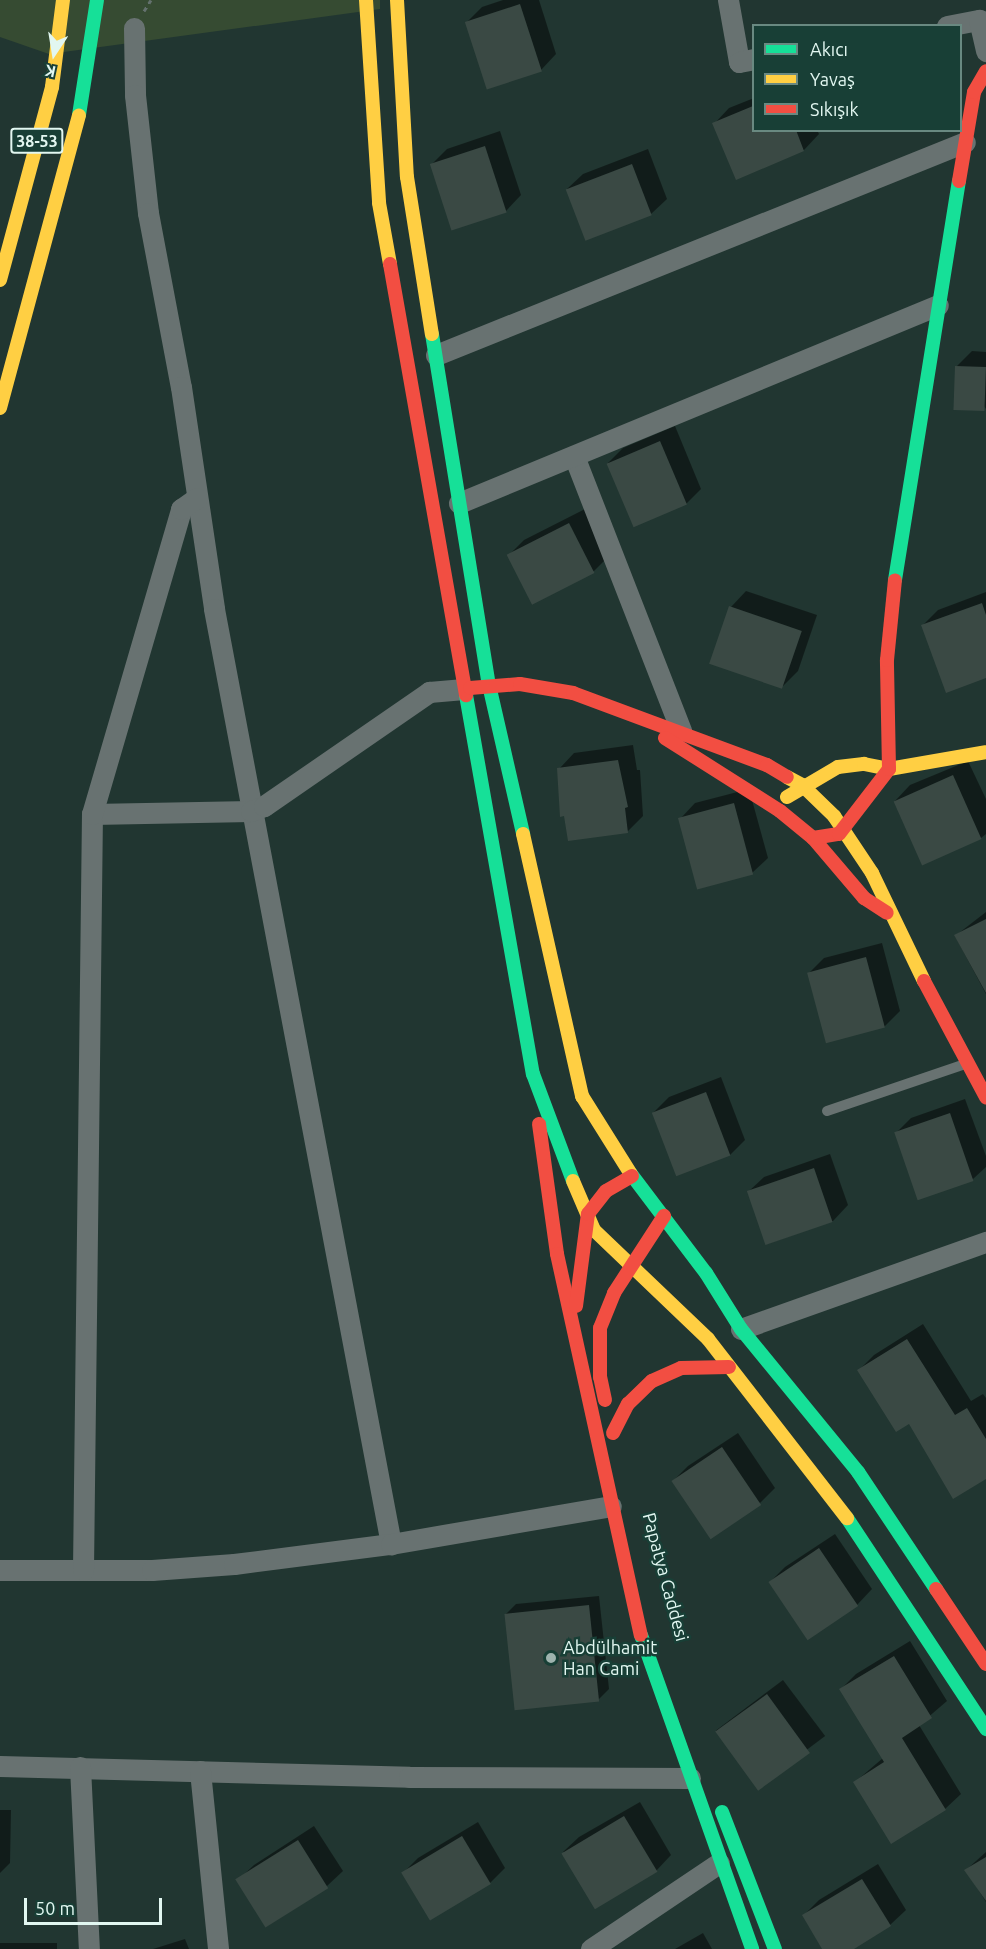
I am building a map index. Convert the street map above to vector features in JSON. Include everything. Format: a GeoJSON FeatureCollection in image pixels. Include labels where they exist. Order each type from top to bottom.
{"type":"FeatureCollection","features":[{"type":"Feature","properties":{"kind":"street","name":"38-53"},"geometry":{"type":"LineString","coordinates":[[0,280],[52,87],[63,0]]}},
{"type":"Feature","properties":{"kind":"street"},"geometry":{"type":"LineString","coordinates":[[0,408],[80,113],[97,0]]}},
{"type":"Feature","properties":{"kind":"street"},"geometry":{"type":"LineString","coordinates":[[366,0],[379,203],[452,600],[465,689],[533,1074],[552,1132],[594,1230],[708,1339],[828,1489],[986,1729]]}},
{"type":"Feature","properties":{"kind":"street"},"geometry":{"type":"LineString","coordinates":[[397,0],[407,177],[489,686],[582,1096],[632,1176],[664,1216],[741,1329],[858,1472],[978,1636],[986,1664]]}},
{"type":"Feature","properties":{"kind":"street"},"geometry":{"type":"LineString","coordinates":[[728,0],[739,62],[752,59]]}},
{"type":"Feature","properties":{"kind":"street"},"geometry":{"type":"LineString","coordinates":[[958,24],[979,20],[986,51]]}},
{"type":"Feature","properties":{"kind":"street"},"geometry":{"type":"LineString","coordinates":[[134,28],[135,95],[148,213],[251,811],[391,1544]]}},
{"type":"Feature","properties":{"kind":"street"},"geometry":{"type":"LineString","coordinates":[[813,838],[833,838],[844,829],[889,769],[886,696],[891,615],[965,142],[974,92],[986,71]]}},
{"type":"Feature","properties":{"kind":"street"},"geometry":{"type":"LineString","coordinates":[[436,355],[965,142]]}},
{"type":"Feature","properties":{"kind":"street"},"geometry":{"type":"LineString","coordinates":[[459,504],[938,305]]}},
{"type":"Feature","properties":{"kind":"street"},"geometry":{"type":"LineString","coordinates":[[574,456],[681,731]]}},
{"type":"Feature","properties":{"kind":"street"},"geometry":{"type":"LineString","coordinates":[[83,1570],[92,814],[181,508],[197,498]]}},
{"type":"Feature","properties":{"kind":"street"},"geometry":{"type":"LineString","coordinates":[[92,814],[251,811],[429,692],[489,686],[532,685],[623,708],[767,765],[802,785],[844,829],[876,880],[889,915],[986,1097]]}},
{"type":"Feature","properties":{"kind":"street"},"geometry":{"type":"LineString","coordinates":[[623,708],[780,811],[813,838],[864,898],[889,915]]}},
{"type":"Feature","properties":{"kind":"street"},"geometry":{"type":"LineString","coordinates":[[780,811],[788,796],[802,785],[844,766],[864,764],[889,769],[986,752]]}},
{"type":"Feature","properties":{"kind":"street","name":"Papatya Caddesi"},"geometry":{"type":"LineString","coordinates":[[533,1074],[551,1223],[611,1506],[643,1644],[719,1863],[752,1949]]}},
{"type":"Feature","properties":{"kind":"street"},"geometry":{"type":"LineString","coordinates":[[573,1331],[588,1214],[606,1191],[632,1176]]}},
{"type":"Feature","properties":{"kind":"street"},"geometry":{"type":"LineString","coordinates":[[664,1216],[614,1293],[600,1328],[600,1377],[615,1438],[628,1404],[652,1381],[681,1368],[729,1367]]}},
{"type":"Feature","properties":{"kind":"street"},"geometry":{"type":"LineString","coordinates":[[741,1329],[986,1242]]}},
{"type":"Feature","properties":{"kind":"street"},"geometry":{"type":"LineString","coordinates":[[0,1570],[83,1570],[234,1564],[391,1544],[611,1506]]}},
{"type":"Feature","properties":{"kind":"street"},"geometry":{"type":"LineString","coordinates":[[0,1767],[80,1767],[409,1778],[690,1778]]}},
{"type":"Feature","properties":{"kind":"street"},"geometry":{"type":"LineString","coordinates":[[80,1767],[89,1949]]}},
{"type":"Feature","properties":{"kind":"street"},"geometry":{"type":"LineString","coordinates":[[200,1772],[218,1949]]}},
{"type":"Feature","properties":{"kind":"street"},"geometry":{"type":"LineString","coordinates":[[718,1799],[775,1949]]}},
{"type":"Feature","properties":{"kind":"street"},"geometry":{"type":"LineString","coordinates":[[591,1949],[738,1852]]}},
{"type":"Feature","properties":{"kind":"lane"},"geometry":{"type":"LineString","coordinates":[[826,1111],[967,1064]]}},
{"type":"Feature","properties":{"kind":"green space"},"geometry":{"type":"Polygon","coordinates":[[[0,0],[380,0],[380,9],[49,54],[0,37],[0,0]]]}},
{"type":"Feature","properties":{"kind":"building"},"geometry":{"type":"Polygon","coordinates":[[[520,4],[542,72],[487,89],[465,22],[520,4]]]}},
{"type":"Feature","properties":{"kind":"building"},"geometry":{"type":"Polygon","coordinates":[[[752,106],[752,132],[797,132],[804,151],[736,180],[712,123],[752,106]]]}},
{"type":"Feature","properties":{"kind":"building"},"geometry":{"type":"Polygon","coordinates":[[[485,146],[507,213],[451,230],[430,164],[485,146]]]}},
{"type":"Feature","properties":{"kind":"building"},"geometry":{"type":"Polygon","coordinates":[[[632,164],[652,215],[585,241],[566,189],[632,164]]]}},
{"type":"Feature","properties":{"kind":"building"},"geometry":{"type":"Polygon","coordinates":[[[955,366],[986,367],[984,411],[953,410],[955,366]]]}},
{"type":"Feature","properties":{"kind":"building"},"geometry":{"type":"Polygon","coordinates":[[[660,441],[687,505],[634,527],[607,464],[660,441]]]}},
{"type":"Feature","properties":{"kind":"building"},"geometry":{"type":"Polygon","coordinates":[[[569,523],[594,573],[532,605],[507,555],[569,523]]]}},
{"type":"Feature","properties":{"kind":"building"},"geometry":{"type":"Polygon","coordinates":[[[982,603],[986,615],[986,678],[946,693],[921,625],[982,603]]]}},
{"type":"Feature","properties":{"kind":"building"},"geometry":{"type":"Polygon","coordinates":[[[729,606],[802,631],[782,689],[709,664],[729,606]]]}},
{"type":"Feature","properties":{"kind":"building"},"geometry":{"type":"Polygon","coordinates":[[[618,760],[628,807],[625,808],[628,833],[568,841],[564,816],[560,817],[557,768],[618,760]]]}},
{"type":"Feature","properties":{"kind":"building"},"geometry":{"type":"Polygon","coordinates":[[[953,775],[981,839],[922,865],[894,801],[953,775]]]}},
{"type":"Feature","properties":{"kind":"building"},"geometry":{"type":"Polygon","coordinates":[[[734,803],[753,874],[697,889],[678,818],[734,803]]]}},
{"type":"Feature","properties":{"kind":"building"},"geometry":{"type":"Polygon","coordinates":[[[986,919],[986,993],[954,935],[986,919]]]}},
{"type":"Feature","properties":{"kind":"building"},"geometry":{"type":"Polygon","coordinates":[[[866,957],[885,1028],[826,1043],[807,973],[866,957]]]}},
{"type":"Feature","properties":{"kind":"building"},"geometry":{"type":"Polygon","coordinates":[[[706,1092],[730,1155],[676,1176],[652,1113],[706,1092]]]}},
{"type":"Feature","properties":{"kind":"building"},"geometry":{"type":"Polygon","coordinates":[[[950,1113],[973,1181],[918,1200],[894,1132],[950,1113]]]}},
{"type":"Feature","properties":{"kind":"building"},"geometry":{"type":"Polygon","coordinates":[[[814,1168],[833,1222],[765,1245],[747,1191],[814,1168]]]}},
{"type":"Feature","properties":{"kind":"building"},"geometry":{"type":"Polygon","coordinates":[[[907,1339],[955,1415],[967,1408],[986,1439],[986,1479],[953,1499],[909,1424],[896,1432],[857,1370],[907,1339]]]}},
{"type":"Feature","properties":{"kind":"building"},"geometry":{"type":"Polygon","coordinates":[[[722,1447],[761,1505],[711,1539],[671,1481],[722,1447]]]}},
{"type":"Feature","properties":{"kind":"building"},"geometry":{"type":"Polygon","coordinates":[[[819,1548],[858,1606],[808,1640],[768,1582],[819,1548]]]}},
{"type":"Feature","properties":{"kind":"building","name":"Abdülhamit Han Cami"},"geometry":{"type":"Polygon","coordinates":[[[589,1605],[599,1701],[515,1710],[504,1614],[589,1605]]]}},
{"type":"Feature","properties":{"kind":"building"},"geometry":{"type":"Polygon","coordinates":[[[894,1656],[932,1718],[902,1738],[946,1810],[891,1844],[853,1782],[884,1762],[839,1689],[894,1656]]]}},
{"type":"Feature","properties":{"kind":"building"},"geometry":{"type":"Polygon","coordinates":[[[767,1694],[810,1753],[758,1791],[715,1732],[767,1694]]]}},
{"type":"Feature","properties":{"kind":"building"},"geometry":{"type":"Polygon","coordinates":[[[624,1816],[657,1872],[595,1909],[561,1854],[624,1816]]]}},
{"type":"Feature","properties":{"kind":"building"},"geometry":{"type":"Polygon","coordinates":[[[462,1836],[491,1884],[430,1921],[401,1873],[462,1836]]]}},
{"type":"Feature","properties":{"kind":"building"},"geometry":{"type":"Polygon","coordinates":[[[298,1840],[328,1888],[265,1928],[235,1879],[298,1840]]]}},
{"type":"Feature","properties":{"kind":"building"},"geometry":{"type":"Polygon","coordinates":[[[986,1857],[986,1901],[964,1870],[986,1857]]]}},
{"type":"Feature","properties":{"kind":"building"},"geometry":{"type":"Polygon","coordinates":[[[862,1879],[891,1926],[854,1949],[822,1949],[802,1915],[862,1879]]]}},
{"type":"Feature","properties":{"kind":"traffic: fast"},"geometry":{"type":"LineString","coordinates":[[79,115],[97,0]]}},
{"type":"Feature","properties":{"kind":"traffic: fast"},"geometry":{"type":"LineString","coordinates":[[895,580],[959,181]]}},
{"type":"Feature","properties":{"kind":"traffic: fast"},"geometry":{"type":"LineString","coordinates":[[432,334],[489,685],[523,834]]}},
{"type":"Feature","properties":{"kind":"traffic: fast"},"geometry":{"type":"LineString","coordinates":[[466,695],[533,1074],[573,1181]]}},
{"type":"Feature","properties":{"kind":"traffic: fast"},"geometry":{"type":"LineString","coordinates":[[631,1174],[706,1273],[741,1329],[858,1472],[936,1589]]}},
{"type":"Feature","properties":{"kind":"traffic: fast"},"geometry":{"type":"LineString","coordinates":[[847,1518],[986,1729]]}},
{"type":"Feature","properties":{"kind":"traffic: fast"},"geometry":{"type":"LineString","coordinates":[[641,1635],[752,1949]]}},
{"type":"Feature","properties":{"kind":"traffic: fast"},"geometry":{"type":"LineString","coordinates":[[722,1812],[775,1949]]}},
{"type":"Feature","properties":{"kind":"traffic: slow"},"geometry":{"type":"LineString","coordinates":[[0,280],[52,87],[63,0]]}},
{"type":"Feature","properties":{"kind":"traffic: slow"},"geometry":{"type":"LineString","coordinates":[[366,0],[379,203],[390,264]]}},
{"type":"Feature","properties":{"kind":"traffic: slow"},"geometry":{"type":"LineString","coordinates":[[397,0],[407,177],[432,334]]}},
{"type":"Feature","properties":{"kind":"traffic: slow"},"geometry":{"type":"LineString","coordinates":[[0,408],[79,115]]}},
{"type":"Feature","properties":{"kind":"traffic: slow"},"geometry":{"type":"LineString","coordinates":[[787,797],[838,767],[864,764],[889,769],[986,752]]}},
{"type":"Feature","properties":{"kind":"traffic: slow"},"geometry":{"type":"LineString","coordinates":[[787,777],[802,785],[834,816],[872,873],[924,981]]}},
{"type":"Feature","properties":{"kind":"traffic: slow"},"geometry":{"type":"LineString","coordinates":[[523,834],[582,1096],[631,1174]]}},
{"type":"Feature","properties":{"kind":"traffic: slow"},"geometry":{"type":"LineString","coordinates":[[573,1181],[594,1230],[708,1339],[847,1518]]}},
{"type":"Feature","properties":{"kind":"traffic: jam"},"geometry":{"type":"LineString","coordinates":[[959,181],[974,92],[986,71]]}},
{"type":"Feature","properties":{"kind":"traffic: jam"},"geometry":{"type":"LineString","coordinates":[[390,264],[466,695]]}},
{"type":"Feature","properties":{"kind":"traffic: jam"},"geometry":{"type":"LineString","coordinates":[[813,838],[839,834],[889,769],[887,660],[895,580]]}},
{"type":"Feature","properties":{"kind":"traffic: jam"},"geometry":{"type":"LineString","coordinates":[[470,688],[520,684],[573,693],[767,765],[787,777]]}},
{"type":"Feature","properties":{"kind":"traffic: jam"},"geometry":{"type":"LineString","coordinates":[[665,738],[780,811],[813,838],[864,898],[887,913]]}},
{"type":"Feature","properties":{"kind":"traffic: jam"},"geometry":{"type":"LineString","coordinates":[[924,981],[986,1097]]}},
{"type":"Feature","properties":{"kind":"traffic: jam"},"geometry":{"type":"LineString","coordinates":[[539,1124],[557,1254],[641,1635]]}},
{"type":"Feature","properties":{"kind":"traffic: jam"},"geometry":{"type":"LineString","coordinates":[[576,1306],[588,1214],[606,1191],[632,1176]]}},
{"type":"Feature","properties":{"kind":"traffic: jam"},"geometry":{"type":"LineString","coordinates":[[605,1400],[600,1377],[600,1328],[614,1293],[664,1216]]}},
{"type":"Feature","properties":{"kind":"traffic: jam"},"geometry":{"type":"LineString","coordinates":[[613,1433],[628,1404],[652,1381],[681,1368],[729,1367]]}},
{"type":"Feature","properties":{"kind":"traffic: jam"},"geometry":{"type":"LineString","coordinates":[[936,1589],[986,1664]]}},
{"type":"Feature","properties":{"kind":"place","name":"Abdülhamit Han Cami"},"geometry":{"type":"Point","coordinates":[551,1658]}}]}
